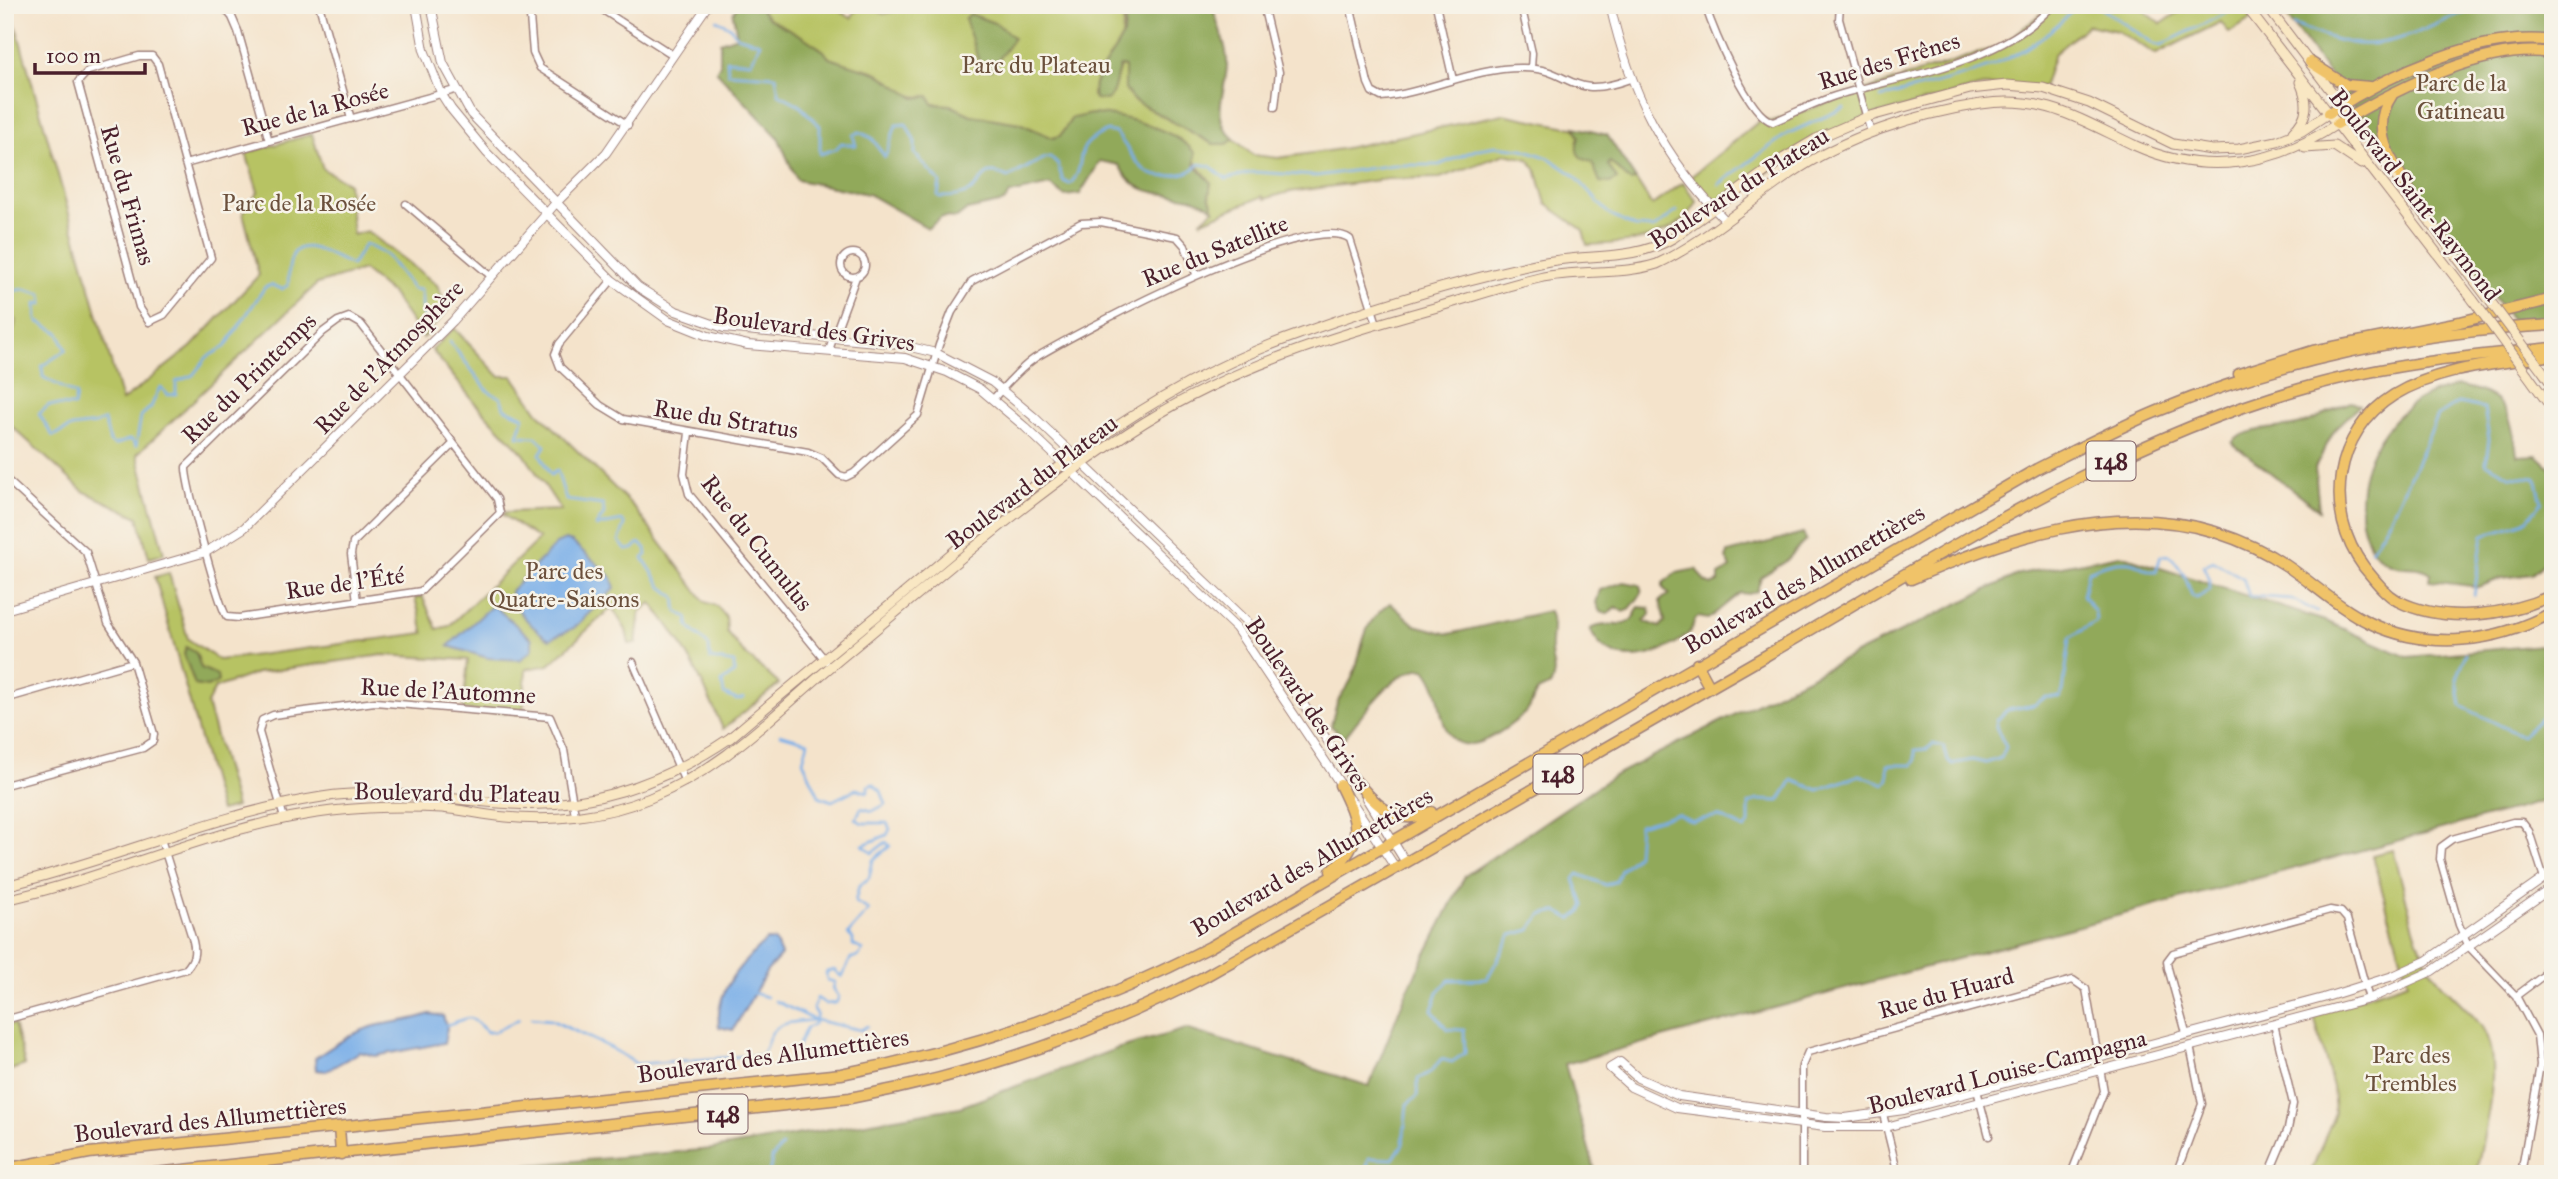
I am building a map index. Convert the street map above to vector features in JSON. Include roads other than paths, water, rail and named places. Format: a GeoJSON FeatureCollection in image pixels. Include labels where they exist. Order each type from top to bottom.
{"type":"FeatureCollection","features":[{"type":"Feature","properties":{"kind":"highway"},"geometry":{"type":"LineString","coordinates":[[2310,62],[2323,73],[2353,87],[2365,89],[2470,48],[2507,39],[2553,41]]}},
{"type":"Feature","properties":{"kind":"highway"},"geometry":{"type":"LineString","coordinates":[[2337,124],[2394,93],[2507,52],[2535,50],[2553,53]]}},
{"type":"Feature","properties":{"kind":"highway"},"geometry":{"type":"LineString","coordinates":[[2329,113],[2386,82]]}},
{"type":"Feature","properties":{"kind":"highway"},"geometry":{"type":"LineString","coordinates":[[2394,93],[2382,111],[2381,136],[2384,148],[2406,181],[2418,207]]}},
{"type":"Feature","properties":{"kind":"highway"},"geometry":{"type":"LineString","coordinates":[[2037,469],[2161,404],[2259,368],[2313,351],[2460,323],[2553,299]]}},
{"type":"Feature","properties":{"kind":"highway","name":"Boulevard des Allumettières"},"geometry":{"type":"LineString","coordinates":[[5,1169],[89,1153],[841,1073],[926,1057],[1033,1025],[1100,999],[1210,947],[2037,469],[2157,412],[2279,369],[2372,348],[2439,336],[2553,325]]}},
{"type":"Feature","properties":{"kind":"highway","name":"Boulevard des Allumettières"},"geometry":{"type":"LineString","coordinates":[[146,1174],[850,1098],[945,1077],[1056,1042],[1144,1007],[1204,977],[2080,477],[2170,434],[2280,395],[2358,374],[2553,348]]}},
{"type":"Feature","properties":{"kind":"highway"},"geometry":{"type":"LineString","coordinates":[[2553,355],[2455,372],[2424,381],[2392,396],[2365,419],[2354,435],[2342,466],[2339,498],[2345,533],[2360,561],[2382,589],[2397,600],[2428,610],[2478,614],[2517,608],[2553,595]]}},
{"type":"Feature","properties":{"kind":"highway"},"geometry":{"type":"LineString","coordinates":[[1767,655],[1906,581],[1962,557],[2032,535],[2104,523],[2176,524],[2245,542],[2284,564],[2369,622],[2404,635],[2469,640],[2503,634],[2553,612]]}},
{"type":"Feature","properties":{"kind":"highway"},"geometry":{"type":"LineString","coordinates":[[1697,664],[1710,688]]}},
{"type":"Feature","properties":{"kind":"highway"},"geometry":{"type":"LineString","coordinates":[[1351,776],[1382,809],[1403,818],[1420,817],[1478,790]]}},
{"type":"Feature","properties":{"kind":"highway"},"geometry":{"type":"LineString","coordinates":[[1307,890],[1343,860],[1353,845],[1356,823],[1340,785]]}},
{"type":"Feature","properties":{"kind":"highway"},"geometry":{"type":"LineString","coordinates":[[339,1127],[341,1154]]}},
{"type":"Feature","properties":{"kind":"main road","name":"Boulevard Saint-Raymond"},"geometry":{"type":"LineString","coordinates":[[2245,5],[2473,300],[2553,410]]}},
{"type":"Feature","properties":{"kind":"main road","name":"Boulevard Saint-Raymond"},"geometry":{"type":"LineString","coordinates":[[2266,5],[2553,386]]}},
{"type":"Feature","properties":{"kind":"main road"},"geometry":{"type":"LineString","coordinates":[[2286,139],[2300,125],[2307,109],[2295,71]]}},
{"type":"Feature","properties":{"kind":"main road","name":"Boulevard du Plateau"},"geometry":{"type":"LineString","coordinates":[[5,900],[241,828],[284,818],[350,809],[416,808],[507,817],[575,815],[633,804],[685,782],[730,755],[828,663],[1061,463],[1157,400],[1209,371],[1295,336],[1373,310],[1541,263],[1641,253],[1662,245],[1805,145],[1867,117],[1970,89],[2022,86],[2043,88],[2079,99],[2173,144],[2225,150],[2286,139],[2329,113]]}},
{"type":"Feature","properties":{"kind":"main road","name":"Boulevard du Plateau"},"geometry":{"type":"LineString","coordinates":[[5,886],[239,814],[343,794],[417,794],[524,804],[573,802],[631,790],[678,770],[730,738],[1070,472],[1162,412],[1218,383],[1297,350],[1377,324],[1541,278],[1647,267],[1668,259],[1821,154],[1871,133],[1967,107],[2022,102],[2063,110],[2138,147],[2182,160],[2230,164],[2280,155],[2337,124]]}},
{"type":"Feature","properties":{"kind":"main road"},"geometry":{"type":"LineString","coordinates":[[2280,155],[2317,145],[2334,146],[2355,158],[2382,185]]}},
{"type":"Feature","properties":{"kind":"main road"},"geometry":{"type":"LineString","coordinates":[[416,808],[417,794]]}},
{"type":"Feature","properties":{"kind":"street"},"geometry":{"type":"LineString","coordinates":[[222,5],[238,31],[269,141]]}},
{"type":"Feature","properties":{"kind":"street"},"geometry":{"type":"LineString","coordinates":[[319,5],[351,119]]}},
{"type":"Feature","properties":{"kind":"street","name":"Boulevard des Grives"},"geometry":{"type":"LineString","coordinates":[[416,5],[424,50],[442,95],[487,153],[612,280],[648,308],[702,334],[748,345],[905,358],[969,382],[993,399],[1244,637],[1395,867]]}},
{"type":"Feature","properties":{"kind":"street","name":"Boulevard des Grives"},"geometry":{"type":"LineString","coordinates":[[431,5],[439,48],[456,90],[478,123],[621,272],[651,297],[705,323],[759,334],[836,337],[898,344],[936,354],[971,369],[1002,390],[1252,626],[1394,840],[1405,861]]}},
{"type":"Feature","properties":{"kind":"street"},"geometry":{"type":"LineString","coordinates":[[529,5],[533,53],[540,68],[628,125]]}},
{"type":"Feature","properties":{"kind":"street"},"geometry":{"type":"LineString","coordinates":[[595,5],[673,55]]}},
{"type":"Feature","properties":{"kind":"street","name":"Rue de l'Atmosphère"},"geometry":{"type":"LineString","coordinates":[[5,610],[206,552],[253,520],[400,376],[555,204],[606,153],[628,125],[708,5]]}},
{"type":"Feature","properties":{"kind":"street"},"geometry":{"type":"LineString","coordinates":[[1263,5],[1279,72],[1275,107]]}},
{"type":"Feature","properties":{"kind":"street"},"geometry":{"type":"LineString","coordinates":[[1350,5],[1372,92],[1385,96],[1504,69],[1531,68],[1589,89],[1602,89],[1630,79]]}},
{"type":"Feature","properties":{"kind":"street"},"geometry":{"type":"LineString","coordinates":[[1436,5],[1453,80]]}},
{"type":"Feature","properties":{"kind":"street"},"geometry":{"type":"LineString","coordinates":[[1521,5],[1532,53],[1531,68]]}},
{"type":"Feature","properties":{"kind":"street"},"geometry":{"type":"LineString","coordinates":[[1610,5],[1630,79],[1666,149],[1725,220]]}},
{"type":"Feature","properties":{"kind":"street","name":"Rue des Frênes"},"geometry":{"type":"LineString","coordinates":[[1705,5],[1729,64],[1767,120],[1776,121],[1807,106],[1988,51],[2023,32],[2053,5]]}},
{"type":"Feature","properties":{"kind":"street"},"geometry":{"type":"LineString","coordinates":[[1840,5],[1839,19],[1871,133]]}},
{"type":"Feature","properties":{"kind":"street","name":"Rue du Frimas"},"geometry":{"type":"LineString","coordinates":[[152,55],[158,64],[185,164],[211,253],[210,262],[164,315],[149,322],[139,307],[82,102],[78,82],[80,77],[88,71],[152,55]]}},
{"type":"Feature","properties":{"kind":"street","name":"Rue de la Rosée"},"geometry":{"type":"LineString","coordinates":[[185,164],[456,90]]}},
{"type":"Feature","properties":{"kind":"street"},"geometry":{"type":"LineString","coordinates":[[406,204],[492,277]]}},
{"type":"Feature","properties":{"kind":"street","name":"Rue du Stratus"},"geometry":{"type":"LineString","coordinates":[[612,280],[559,344],[555,359],[600,405],[614,415],[632,422],[808,452],[822,458],[839,475],[846,477],[912,423],[918,415],[952,312],[972,281],[1081,223],[1095,221],[1177,237],[1185,246],[1196,274]]}},
{"type":"Feature","properties":{"kind":"street","name":"Rue du Satellite"},"geometry":{"type":"LineString","coordinates":[[993,399],[1036,358],[1196,274],[1307,235],[1342,234],[1350,239],[1377,324]]}},
{"type":"Feature","properties":{"kind":"street"},"geometry":{"type":"LineString","coordinates":[[830,350],[856,277],[863,272],[864,261],[856,253],[849,253],[842,258],[841,267],[844,274],[856,277]]}},
{"type":"Feature","properties":{"kind":"street"},"geometry":{"type":"LineString","coordinates":[[612,280],[621,272]]}},
{"type":"Feature","properties":{"kind":"street","name":"Rue du Printemps"},"geometry":{"type":"LineString","coordinates":[[206,552],[186,475],[188,463],[323,332],[343,318],[354,318],[400,376]]}},
{"type":"Feature","properties":{"kind":"street"},"geometry":{"type":"LineString","coordinates":[[702,334],[705,323]]}},
{"type":"Feature","properties":{"kind":"street","name":"Rue de l'Été"},"geometry":{"type":"LineString","coordinates":[[206,552],[222,607],[233,618],[421,591],[500,513],[497,499],[400,376]]}},
{"type":"Feature","properties":{"kind":"street","name":"Rue du Cumulus"},"geometry":{"type":"LineString","coordinates":[[689,433],[684,474],[689,494],[828,663]]}},
{"type":"Feature","properties":{"kind":"street"},"geometry":{"type":"LineString","coordinates":[[357,601],[351,554],[354,543],[453,444]]}},
{"type":"Feature","properties":{"kind":"street"},"geometry":{"type":"LineString","coordinates":[[5,478],[83,548],[108,623],[133,662],[154,734],[149,745],[5,785]]}},
{"type":"Feature","properties":{"kind":"street"},"geometry":{"type":"LineString","coordinates":[[5,699],[133,662]]}},
{"type":"Feature","properties":{"kind":"street"},"geometry":{"type":"LineString","coordinates":[[633,662],[685,782]]}},
{"type":"Feature","properties":{"kind":"street","name":"Rue de l'Automne"},"geometry":{"type":"LineString","coordinates":[[284,818],[259,732],[262,720],[273,715],[375,702],[550,717],[564,750],[575,815]]}},
{"type":"Feature","properties":{"kind":"street"},"geometry":{"type":"LineString","coordinates":[[2521,1174],[2540,1065],[2537,1035],[2516,996],[2469,947],[2440,859],[2441,847],[2445,843],[2512,822],[2522,822],[2529,831],[2544,878]]}},
{"type":"Feature","properties":{"kind":"street"},"geometry":{"type":"LineString","coordinates":[[5,1020],[186,969],[191,964],[195,950],[194,941],[161,839]]}},
{"type":"Feature","properties":{"kind":"street","name":"Boulevard Louise-Campagna"},"geometry":{"type":"LineString","coordinates":[[2553,872],[2426,961],[2365,985],[1883,1114],[1845,1118],[1679,1096],[1638,1077],[1620,1062],[1610,1068],[1631,1087],[1678,1108],[1843,1129],[1886,1126],[2369,999],[2432,971],[2553,887]]}},
{"type":"Feature","properties":{"kind":"street"},"geometry":{"type":"LineString","coordinates":[[2176,1174],[2202,1104],[2168,961],[2173,953],[2336,910],[2347,919],[2369,999]]}},
{"type":"Feature","properties":{"kind":"street"},"geometry":{"type":"LineString","coordinates":[[2516,996],[2544,975],[2547,960],[2553,951]]}},
{"type":"Feature","properties":{"kind":"street"},"geometry":{"type":"LineString","coordinates":[[2544,975],[2553,977]]}},
{"type":"Feature","properties":{"kind":"street","name":"Rue du Huard"},"geometry":{"type":"LineString","coordinates":[[1802,1113],[1803,1061],[1812,1049],[2067,981],[2079,982],[2085,989],[2098,1058]]}},
{"type":"Feature","properties":{"kind":"street"},"geometry":{"type":"LineString","coordinates":[[2269,1174],[2292,1113],[2292,1096],[2271,1012]]}},
{"type":"Feature","properties":{"kind":"street"},"geometry":{"type":"LineString","coordinates":[[2071,1174],[2104,1099],[2098,1058]]}},
{"type":"Feature","properties":{"kind":"street"},"geometry":{"type":"LineString","coordinates":[[2540,1065],[2553,1064]]}},
{"type":"Feature","properties":{"kind":"street"},"geometry":{"type":"LineString","coordinates":[[1977,1090],[1989,1136]]}},
{"type":"Feature","properties":{"kind":"street"},"geometry":{"type":"LineString","coordinates":[[1802,1113],[1802,1174]]}},
{"type":"Feature","properties":{"kind":"street"},"geometry":{"type":"LineString","coordinates":[[1883,1114],[1898,1174]]}},
{"type":"Feature","properties":{"kind":"water"},"geometry":{"type":"Polygon","coordinates":[[[565,540],[572,542],[611,576],[615,588],[574,628],[550,639],[525,618],[515,604],[511,591],[556,544],[565,540]]]}},
{"type":"Feature","properties":{"kind":"water"},"geometry":{"type":"Polygon","coordinates":[[[493,605],[532,639],[532,650],[520,660],[488,658],[448,646],[493,605]]]}},
{"type":"Feature","properties":{"kind":"water"},"geometry":{"type":"Polygon","coordinates":[[[767,940],[775,941],[781,955],[767,971],[733,1030],[719,1027],[721,1001],[731,979],[767,940]]]}},
{"type":"Feature","properties":{"kind":"water"},"geometry":{"type":"Polygon","coordinates":[[[430,1014],[443,1016],[447,1028],[444,1043],[375,1056],[360,1052],[326,1071],[316,1070],[315,1058],[352,1035],[367,1028],[430,1014]]]}},
{"type":"Feature","properties":{"kind":"waterway"},"geometry":{"type":"LineString","coordinates":[[2097,5],[2154,44],[2161,45],[2226,13]]}},
{"type":"Feature","properties":{"kind":"waterway"},"geometry":{"type":"LineString","coordinates":[[2294,25],[2345,42],[2377,43],[2407,36],[2480,5]]}},
{"type":"Feature","properties":{"kind":"waterway"},"geometry":{"type":"LineString","coordinates":[[1881,98],[1961,77],[2008,58],[2030,46],[2074,9]]}},
{"type":"Feature","properties":{"kind":"waterway"},"geometry":{"type":"LineString","coordinates":[[717,20],[729,26],[737,36],[760,43],[751,62],[727,60],[728,73],[776,76],[779,94],[798,104],[820,126],[820,154],[836,149],[841,143],[856,146],[853,135],[859,132],[872,138],[885,157],[896,125],[906,124],[915,142],[915,154],[940,182],[940,197],[969,192],[988,174],[1008,177],[1050,157],[1058,165],[1063,181],[1070,184],[1079,170],[1081,156],[1087,144],[1107,131],[1116,133],[1138,164],[1151,174],[1169,176],[1186,173],[1200,164],[1210,166],[1226,179],[1254,172],[1316,176],[1393,165],[1439,165],[1478,149],[1496,146],[1523,149],[1549,158],[1574,175],[1610,215],[1635,227],[1654,228],[1677,211]]}},
{"type":"Feature","properties":{"kind":"waterway"},"geometry":{"type":"LineString","coordinates":[[1719,184],[1787,134],[1844,108]]}},
{"type":"Feature","properties":{"kind":"waterway"},"geometry":{"type":"LineString","coordinates":[[5,286],[12,291],[24,289],[42,294],[43,304],[36,303],[37,321],[59,333],[66,350],[42,366],[43,377],[76,395],[74,406],[49,405],[39,414],[53,436],[72,427],[96,424],[104,420],[110,442],[115,445],[131,439],[136,446],[141,416],[151,407],[159,389],[161,387],[168,395],[176,394],[176,382],[193,375],[207,357],[225,347],[265,287],[272,285],[282,289],[288,285],[290,263],[294,253],[300,248],[318,249],[352,265],[365,244],[386,255],[413,289],[421,290],[423,314],[430,324]]}},
{"type":"Feature","properties":{"kind":"waterway"},"geometry":{"type":"LineString","coordinates":[[450,342],[488,391],[501,398],[504,408],[524,417],[518,436],[536,437],[545,446],[540,454],[551,475],[557,470],[566,500],[603,505],[604,514],[596,526],[622,521],[625,525],[619,541],[626,550],[633,549],[639,543],[646,548],[647,555],[643,558],[662,587],[675,597],[677,612],[687,617],[689,627],[709,646],[710,659],[734,663],[734,673],[722,682],[724,694],[737,700],[744,698]]}},
{"type":"Feature","properties":{"kind":"waterway"},"geometry":{"type":"LineString","coordinates":[[2371,550],[2391,517],[2438,416],[2458,403],[2484,408],[2489,439],[2486,463],[2509,476],[2536,478],[2542,502],[2525,522],[2483,535],[2474,595]]}},
{"type":"Feature","properties":{"kind":"waterway"},"geometry":{"type":"LineString","coordinates":[[1365,1174],[1369,1158],[1393,1159],[1403,1144],[1407,1104],[1417,1097],[1418,1079],[1432,1071],[1441,1059],[1452,1062],[1465,1053],[1464,1030],[1447,1029],[1432,1010],[1438,992],[1449,980],[1487,979],[1511,935],[1530,930],[1541,915],[1557,911],[1571,919],[1581,912],[1584,905],[1574,879],[1578,874],[1606,885],[1616,881],[1621,870],[1637,855],[1639,825],[1677,814],[1692,821],[1718,816],[1745,829],[1749,824],[1749,804],[1757,800],[1779,801],[1792,780],[1818,790],[1860,775],[1884,784],[1888,779],[1888,765],[1912,765],[1915,761],[1915,750],[1927,749],[1933,744],[1944,747],[1952,764],[1972,760],[1986,763],[2001,758],[2006,747],[1996,727],[1997,720],[2007,710],[2034,705],[2046,697],[2060,697],[2070,638],[2096,621],[2095,612],[2083,595],[2088,571],[2105,565],[2129,562],[2156,571],[2161,556],[2170,555],[2184,574],[2192,596],[2197,598],[2210,590],[2210,580],[2203,566],[2213,561],[2243,578],[2249,596],[2292,599],[2317,612]]}},
{"type":"Feature","properties":{"kind":"waterway"},"geometry":{"type":"LineString","coordinates":[[2466,653],[2457,679],[2461,706],[2522,736],[2553,706]]}},
{"type":"Feature","properties":{"kind":"waterway"},"geometry":{"type":"LineString","coordinates":[[780,734],[808,742],[803,761],[819,796],[832,801],[856,789],[868,792],[868,786],[873,784],[881,791],[886,804],[873,811],[861,808],[856,819],[862,823],[887,823],[890,829],[887,835],[863,845],[872,853],[886,842],[890,846],[873,860],[869,878],[859,886],[855,902],[869,910],[848,934],[853,939],[853,945],[863,950],[858,957],[851,958],[842,977],[834,970],[826,972],[827,980],[835,982],[833,988],[839,997],[836,1003],[826,1004],[817,998],[813,1008],[817,1014],[814,1024],[806,1028],[794,1055]]}},
{"type":"Feature","properties":{"kind":"waterway"},"geometry":{"type":"LineString","coordinates":[[753,993],[767,997]]}},
{"type":"Feature","properties":{"kind":"waterway"},"geometry":{"type":"LineString","coordinates":[[775,1001],[815,1020],[861,1030],[867,1026]]}},
{"type":"Feature","properties":{"kind":"waterway"},"geometry":{"type":"LineString","coordinates":[[446,1025],[469,1018],[487,1032],[494,1032],[519,1019]]}},
{"type":"Feature","properties":{"kind":"waterway"},"geometry":{"type":"LineString","coordinates":[[531,1018],[551,1020],[611,1048],[637,1064],[760,1055],[775,1029],[791,1023],[815,1020]]}},
{"type":"Feature","properties":{"kind":"waterway"},"geometry":{"type":"LineString","coordinates":[[769,1174],[772,1158],[782,1146]]}},
{"type":"Feature","properties":{"kind":"park label","name":"Parc du Plateau"},"geometry":{"type":"Point","coordinates":[1036,65]}},
{"type":"Feature","properties":{"kind":"park label","name":"Parc de la Gatineau"},"geometry":{"type":"Point","coordinates":[2461,97]}},
{"type":"Feature","properties":{"kind":"park label","name":"Parc de la Rosée"},"geometry":{"type":"Point","coordinates":[299,203]}},
{"type":"Feature","properties":{"kind":"park label","name":"Parc des Quatre-Saisons"},"geometry":{"type":"Point","coordinates":[564,585]}},
{"type":"Feature","properties":{"kind":"park label","name":"Parc des Trembles"},"geometry":{"type":"Point","coordinates":[2411,1069]}}]}
